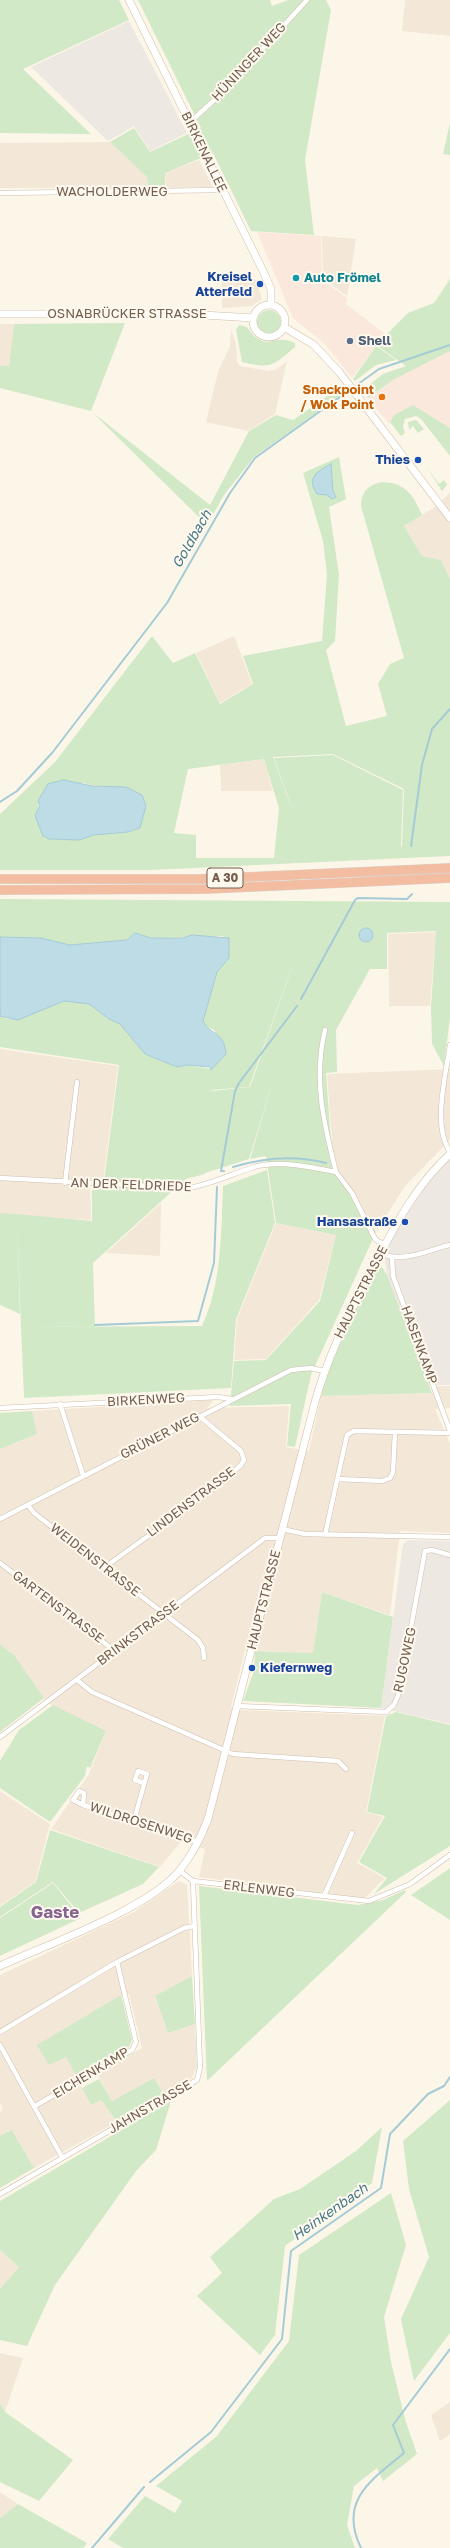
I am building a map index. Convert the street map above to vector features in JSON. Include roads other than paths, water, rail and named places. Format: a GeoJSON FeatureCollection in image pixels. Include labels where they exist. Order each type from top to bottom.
{"type":"FeatureCollection","features":[{"type":"Feature","properties":{"kind":"highway","name":"A 30"},"geometry":{"type":"LineString","coordinates":[[0,879],[210,879],[450,868]]}},
{"type":"Feature","properties":{"kind":"highway","name":"A 30"},"geometry":{"type":"LineString","coordinates":[[0,890],[204,889],[445,879]]}},
{"type":"Feature","properties":{"kind":"highway"},"geometry":{"type":"LineString","coordinates":[[445,879],[450,883]]}},
{"type":"Feature","properties":{"kind":"street","name":"BIRKENALLEE"},"geometry":{"type":"LineString","coordinates":[[129,0],[268,282],[271,305]]}},
{"type":"Feature","properties":{"kind":"street","name":"HÜNINGER WEG"},"geometry":{"type":"LineString","coordinates":[[190,122],[222,93],[307,0]]}},
{"type":"Feature","properties":{"kind":"street","name":"WACHOLDERWEG"},"geometry":{"type":"LineString","coordinates":[[0,193],[223,190]]}},
{"type":"Feature","properties":{"kind":"street"},"geometry":{"type":"LineString","coordinates":[[286,328],[278,335],[264,337],[254,327],[253,318],[258,310],[271,305],[283,313],[286,328],[321,352],[350,385],[450,518]]}},
{"type":"Feature","properties":{"kind":"street","name":"OSNABRÜCKER STRASSE"},"geometry":{"type":"LineString","coordinates":[[0,314],[187,314],[253,318]]}},
{"type":"Feature","properties":{"kind":"street"},"geometry":{"type":"LineString","coordinates":[[325,1030],[322,1045],[319,1081],[322,1112],[336,1172],[352,1193],[376,1240],[385,1245]]}},
{"type":"Feature","properties":{"kind":"street"},"geometry":{"type":"LineString","coordinates":[[450,1045],[441,1121],[442,1137],[450,1153]]}},
{"type":"Feature","properties":{"kind":"street"},"geometry":{"type":"LineString","coordinates":[[65,1183],[77,1082]]}},
{"type":"Feature","properties":{"kind":"street","name":"HAUPTSTRASSE"},"geometry":{"type":"LineString","coordinates":[[0,1966],[122,1911],[156,1892],[180,1871],[198,1842],[208,1819],[236,1706],[324,1371],[341,1330],[385,1245],[420,1186],[450,1153]]}},
{"type":"Feature","properties":{"kind":"street","name":"AN DER FELDRIEDE"},"geometry":{"type":"LineString","coordinates":[[0,1178],[65,1183],[190,1188],[208,1184],[255,1167],[312,1167],[336,1172]]}},
{"type":"Feature","properties":{"kind":"street"},"geometry":{"type":"LineString","coordinates":[[381,1253],[392,1258],[450,1245]]}},
{"type":"Feature","properties":{"kind":"street","name":"HASENKAMP"},"geometry":{"type":"LineString","coordinates":[[325,1534],[347,1436],[354,1431],[450,1432],[393,1276],[392,1258]]}},
{"type":"Feature","properties":{"kind":"street","name":"GRÜNER WEG"},"geometry":{"type":"LineString","coordinates":[[0,1519],[83,1475],[296,1368],[324,1371]]}},
{"type":"Feature","properties":{"kind":"street","name":"BIRKENWEG"},"geometry":{"type":"LineString","coordinates":[[0,1408],[218,1397],[232,1399]]}},
{"type":"Feature","properties":{"kind":"street"},"geometry":{"type":"LineString","coordinates":[[60,1404],[83,1475]]}},
{"type":"Feature","properties":{"kind":"street","name":"LINDENSTRASSE"},"geometry":{"type":"LineString","coordinates":[[105,1568],[216,1487],[241,1465],[244,1460],[241,1451],[199,1416]]}},
{"type":"Feature","properties":{"kind":"street"},"geometry":{"type":"LineString","coordinates":[[338,1479],[382,1481],[390,1478],[393,1472],[395,1432]]}},
{"type":"Feature","properties":{"kind":"street","name":"WEIDENSTRASSE"},"geometry":{"type":"LineString","coordinates":[[28,1504],[34,1513],[164,1614]]}},
{"type":"Feature","properties":{"kind":"street"},"geometry":{"type":"LineString","coordinates":[[282,1529],[305,1534],[450,1537]]}},
{"type":"Feature","properties":{"kind":"street","name":"BRINKSTRASSE"},"geometry":{"type":"LineString","coordinates":[[0,1737],[265,1538],[280,1538]]}},
{"type":"Feature","properties":{"kind":"street","name":"RUGOWEG"},"geometry":{"type":"LineString","coordinates":[[236,1706],[386,1712],[394,1705],[399,1693],[425,1551],[432,1550],[450,1555]]}},
{"type":"Feature","properties":{"kind":"street","name":"GARTENSTRASSE"},"geometry":{"type":"LineString","coordinates":[[0,1563],[115,1651]]}},
{"type":"Feature","properties":{"kind":"street"},"geometry":{"type":"LineString","coordinates":[[164,1614],[198,1640],[203,1648],[204,1658]]}},
{"type":"Feature","properties":{"kind":"street"},"geometry":{"type":"LineString","coordinates":[[76,1680],[92,1692],[225,1751],[239,1755],[338,1761],[346,1769]]}},
{"type":"Feature","properties":{"kind":"street"},"geometry":{"type":"LineString","coordinates":[[134,1820],[144,1783]]}},
{"type":"Feature","properties":{"kind":"street","name":"WILDROSENWEG"},"geometry":{"type":"LineString","coordinates":[[83,1805],[134,1820],[198,1842]]}},
{"type":"Feature","properties":{"kind":"street"},"geometry":{"type":"LineString","coordinates":[[324,1896],[352,1833]]}},
{"type":"Feature","properties":{"kind":"street","name":"ERLENWEG"},"geometry":{"type":"LineString","coordinates":[[193,1881],[360,1901],[381,1897],[410,1884],[450,1855]]}},
{"type":"Feature","properties":{"kind":"street"},"geometry":{"type":"LineString","coordinates":[[180,1871],[193,1881]]}},
{"type":"Feature","properties":{"kind":"street","name":"JAHNSTRASSE"},"geometry":{"type":"LineString","coordinates":[[0,2194],[197,2080],[200,2068],[193,1881]]}},
{"type":"Feature","properties":{"kind":"street"},"geometry":{"type":"LineString","coordinates":[[0,2032],[117,1962],[184,1928],[194,1926]]}},
{"type":"Feature","properties":{"kind":"street","name":"EICHENKAMP"},"geometry":{"type":"LineString","coordinates":[[35,2106],[132,2050],[136,2042],[117,1962]]}},
{"type":"Feature","properties":{"kind":"street"},"geometry":{"type":"LineString","coordinates":[[0,2045],[62,2157]]}},
{"type":"Feature","properties":{"kind":"water"},"geometry":{"type":"Polygon","coordinates":[[[331,464],[333,491],[336,497],[332,499],[327,495],[317,494],[313,484],[313,479],[318,472],[331,464]]]}},
{"type":"Feature","properties":{"kind":"water"},"geometry":{"type":"Polygon","coordinates":[[[64,780],[92,786],[126,787],[142,795],[146,806],[140,828],[128,832],[94,835],[79,840],[49,839],[43,836],[35,816],[40,805],[38,801],[48,784],[64,780]]]}},
{"type":"Feature","properties":{"kind":"water"},"geometry":{"type":"Polygon","coordinates":[[[366,928],[371,930],[373,935],[371,940],[366,942],[361,940],[359,935],[361,930],[366,928]]]}},
{"type":"Feature","properties":{"kind":"water"},"geometry":{"type":"Polygon","coordinates":[[[135,933],[151,938],[183,938],[192,935],[229,938],[229,958],[217,972],[203,1021],[206,1026],[220,1037],[225,1047],[226,1054],[211,1070],[210,1067],[187,1065],[177,1067],[145,1054],[120,1024],[109,1019],[89,1004],[64,1001],[18,1020],[0,1016],[0,937],[41,938],[70,945],[127,940],[135,933]]]}},
{"type":"Feature","properties":{"kind":"waterway","name":"Goldbach"},"geometry":{"type":"LineString","coordinates":[[0,802],[17,791],[52,753],[167,603],[230,493],[255,458],[379,369],[450,345]]}},
{"type":"Feature","properties":{"kind":"waterway"},"geometry":{"type":"LineString","coordinates":[[411,846],[422,765],[432,729],[450,709]]}},
{"type":"Feature","properties":{"kind":"waterway"},"geometry":{"type":"LineString","coordinates":[[301,999],[355,900],[358,898],[407,899],[412,894]]}},
{"type":"Feature","properties":{"kind":"waterway"},"geometry":{"type":"LineString","coordinates":[[224,1171],[221,1171],[235,1091],[239,1083],[297,1006]]}},
{"type":"Feature","properties":{"kind":"waterway"},"geometry":{"type":"LineString","coordinates":[[233,1167],[256,1161],[291,1158],[326,1163]]}},
{"type":"Feature","properties":{"kind":"waterway"},"geometry":{"type":"LineString","coordinates":[[95,1325],[198,1321],[214,1263],[217,1187]]}},
{"type":"Feature","properties":{"kind":"waterway","name":"Heinkenbach"},"geometry":{"type":"LineString","coordinates":[[150,2482],[211,2432],[282,2339],[291,2251],[381,2188],[390,2134],[428,2094],[444,2086],[450,2077]]}},
{"type":"Feature","properties":{"kind":"waterway"},"geometry":{"type":"LineString","coordinates":[[361,2548],[355,2532],[353,2517],[356,2504],[370,2483],[404,2453],[393,2425],[450,2349]]}},
{"type":"Feature","properties":{"kind":"waterway","name":"Heinkenbach"},"geometry":{"type":"LineString","coordinates":[[92,2548],[144,2487]]}},
{"type":"Feature","properties":{"kind":"place","name":"Auto Frömel"},"geometry":{"type":"Point","coordinates":[296,278]}},
{"type":"Feature","properties":{"kind":"place","name":"Kreisel Atterfeld"},"geometry":{"type":"Point","coordinates":[260,284]}},
{"type":"Feature","properties":{"kind":"place","name":"Shell"},"geometry":{"type":"Point","coordinates":[350,341]}},
{"type":"Feature","properties":{"kind":"place","name":"Snackpoint / Wok Point"},"geometry":{"type":"Point","coordinates":[382,397]}},
{"type":"Feature","properties":{"kind":"place","name":"Thies"},"geometry":{"type":"Point","coordinates":[418,460]}},
{"type":"Feature","properties":{"kind":"place","name":"Hansastraße"},"geometry":{"type":"Point","coordinates":[405,1222]}},
{"type":"Feature","properties":{"kind":"place","name":"Kiefernweg"},"geometry":{"type":"Point","coordinates":[252,1668]}},
{"type":"Feature","properties":{"kind":"district","name":"Gaste"},"geometry":{"type":"Point","coordinates":[55,1913]}}]}
